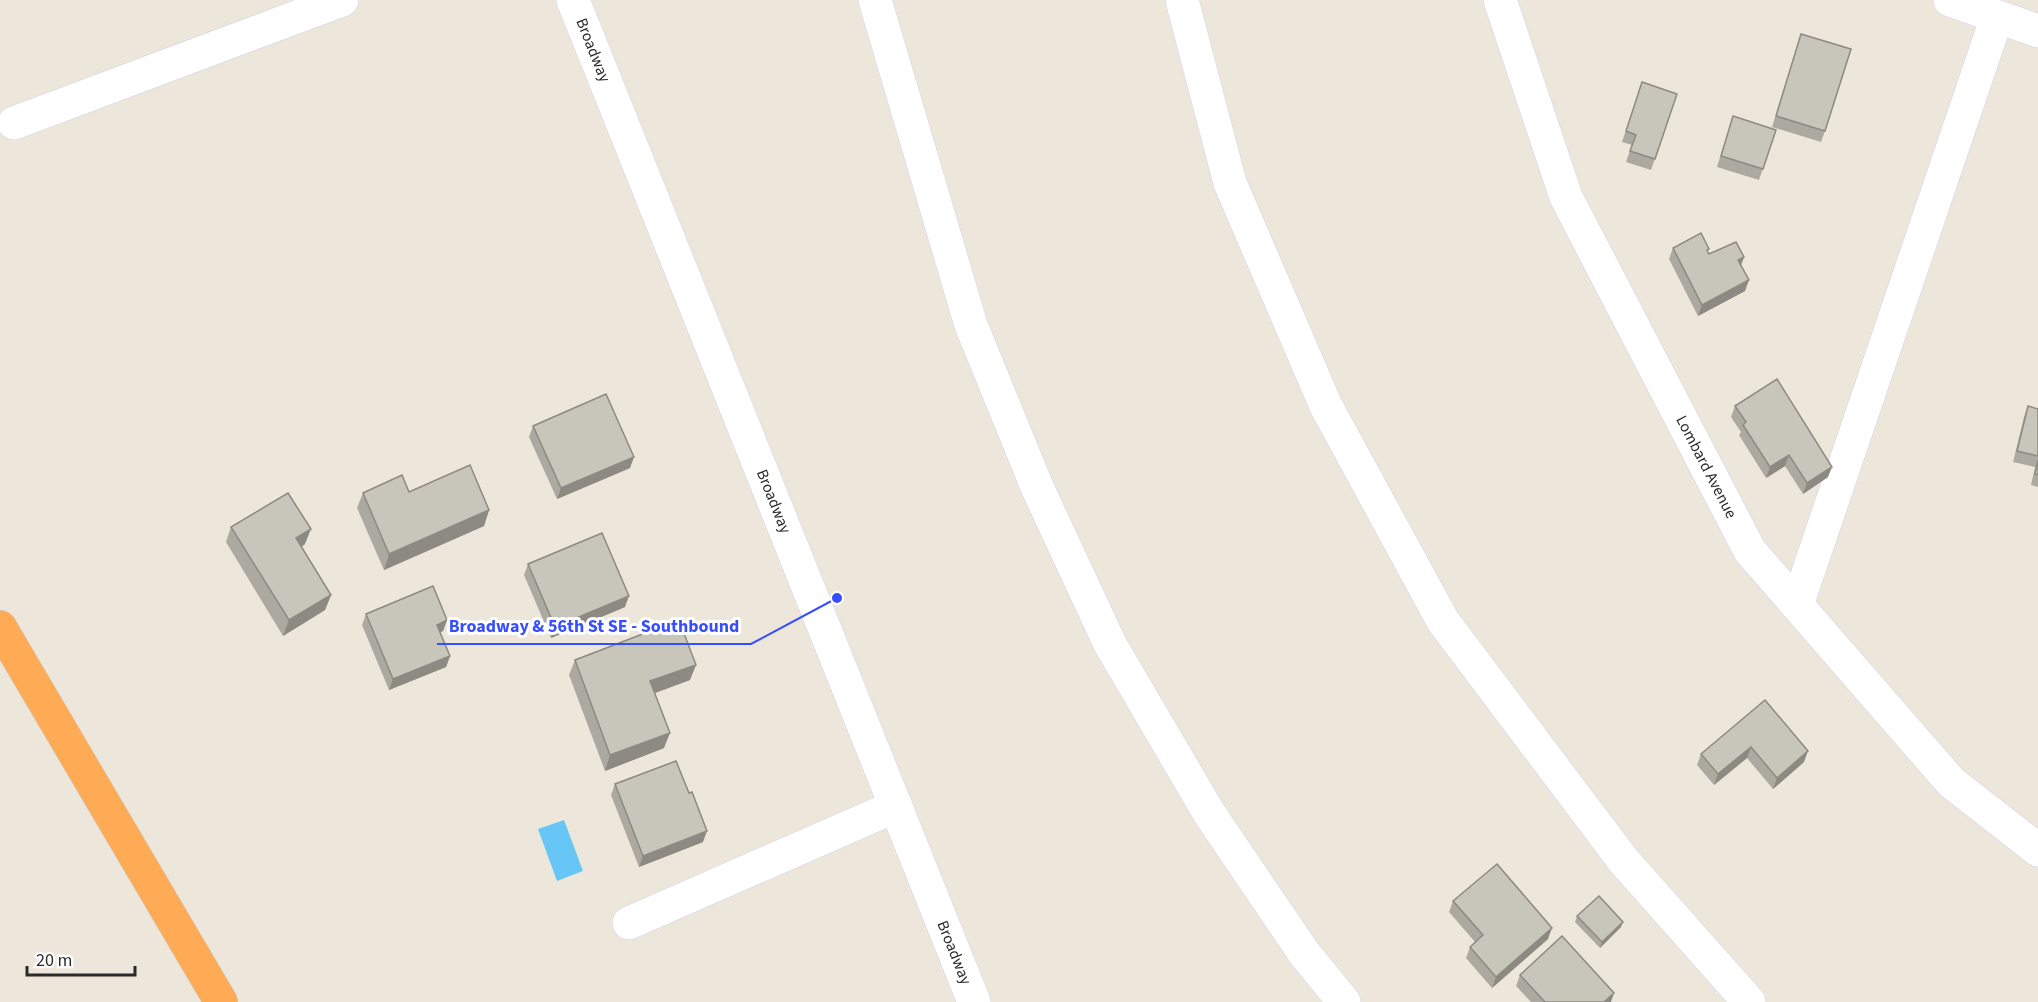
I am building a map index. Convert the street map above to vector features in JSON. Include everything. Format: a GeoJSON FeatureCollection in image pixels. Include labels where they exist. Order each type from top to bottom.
{"type":"FeatureCollection","features":[{"type":"Feature","properties":{"kind":"highway"},"geometry":{"type":"LineString","coordinates":[[0,627],[221,1002]]}},
{"type":"Feature","properties":{"kind":"street"},"geometry":{"type":"LineString","coordinates":[[14,123],[342,0]]}},
{"type":"Feature","properties":{"kind":"street","name":"Broadway"},"geometry":{"type":"LineString","coordinates":[[573,0],[974,1002]]}},
{"type":"Feature","properties":{"kind":"street"},"geometry":{"type":"LineString","coordinates":[[875,0],[971,325],[1036,487],[1110,644],[1209,813],[1304,953],[1344,1002]]}},
{"type":"Feature","properties":{"kind":"street"},"geometry":{"type":"LineString","coordinates":[[1182,0],[1230,183],[1326,406],[1443,621],[1623,860],[1749,1002]]}},
{"type":"Feature","properties":{"kind":"street","name":"Lombard Avenue"},"geometry":{"type":"LineString","coordinates":[[1500,0],[1566,197],[1750,551],[1951,782],[2038,850]]}},
{"type":"Feature","properties":{"kind":"street"},"geometry":{"type":"LineString","coordinates":[[1797,605],[1972,6],[2038,31]]}},
{"type":"Feature","properties":{"kind":"street"},"geometry":{"type":"LineString","coordinates":[[630,923],[896,806]]}},
{"type":"Feature","properties":{"kind":"water"},"geometry":{"type":"Polygon","coordinates":[[[564,820],[583,871],[557,881],[538,829],[564,820]]]}},
{"type":"Feature","properties":{"kind":"building"},"geometry":{"type":"Polygon","coordinates":[[[1801,34],[1851,49],[1825,131],[1776,116],[1801,34]]]}},
{"type":"Feature","properties":{"kind":"building"},"geometry":{"type":"Polygon","coordinates":[[[1642,82],[1677,94],[1655,159],[1630,151],[1636,135],[1626,131],[1642,82]]]}},
{"type":"Feature","properties":{"kind":"building"},"geometry":{"type":"Polygon","coordinates":[[[1733,116],[1776,130],[1763,169],[1721,156],[1733,116]]]}},
{"type":"Feature","properties":{"kind":"building"},"geometry":{"type":"Polygon","coordinates":[[[1701,233],[1709,254],[1736,242],[1744,257],[1738,260],[1749,280],[1702,305],[1673,248],[1701,233]]]}},
{"type":"Feature","properties":{"kind":"building"},"geometry":{"type":"Polygon","coordinates":[[[1777,379],[1832,467],[1807,483],[1789,455],[1770,467],[1743,425],[1746,422],[1735,406],[1777,379]]]}},
{"type":"Feature","properties":{"kind":"building"},"geometry":{"type":"Polygon","coordinates":[[[606,394],[634,457],[561,488],[533,426],[606,394]]]}},
{"type":"Feature","properties":{"kind":"building"},"geometry":{"type":"Polygon","coordinates":[[[2028,406],[2038,409],[2038,456],[2017,451],[2028,406]]]}},
{"type":"Feature","properties":{"kind":"building"},"geometry":{"type":"Polygon","coordinates":[[[470,465],[489,510],[389,554],[363,493],[402,475],[409,492],[470,465]]]}},
{"type":"Feature","properties":{"kind":"building"},"geometry":{"type":"Polygon","coordinates":[[[288,493],[311,529],[296,538],[331,595],[289,620],[231,527],[288,493]]]}},
{"type":"Feature","properties":{"kind":"building"},"geometry":{"type":"Polygon","coordinates":[[[602,533],[629,596],[555,627],[528,564],[602,533]]]}},
{"type":"Feature","properties":{"kind":"building"},"geometry":{"type":"Polygon","coordinates":[[[433,586],[447,620],[437,625],[450,656],[393,679],[366,614],[433,586]]]}},
{"type":"Feature","properties":{"kind":"building"},"geometry":{"type":"Polygon","coordinates":[[[679,620],[696,665],[650,681],[670,733],[610,755],[575,660],[679,620]]]}},
{"type":"Feature","properties":{"kind":"building"},"geometry":{"type":"Polygon","coordinates":[[[1765,700],[1808,751],[1777,778],[1751,747],[1718,774],[1701,754],[1765,700]]]}},
{"type":"Feature","properties":{"kind":"building"},"geometry":{"type":"Polygon","coordinates":[[[676,761],[689,793],[692,792],[707,831],[643,856],[615,784],[676,761]]]}},
{"type":"Feature","properties":{"kind":"building"},"geometry":{"type":"Polygon","coordinates":[[[1497,864],[1552,928],[1496,977],[1470,947],[1483,935],[1453,901],[1497,864]]]}},
{"type":"Feature","properties":{"kind":"building"},"geometry":{"type":"Polygon","coordinates":[[[1599,896],[1623,922],[1602,942],[1577,916],[1599,896]]]}},
{"type":"Feature","properties":{"kind":"building"},"geometry":{"type":"Polygon","coordinates":[[[1562,936],[1614,993],[1604,1002],[1545,1002],[1520,975],[1562,936]]]}},
{"type":"Feature","properties":{"kind":"place","name":"Broadway & 56th St SE - Southbound"},"geometry":{"type":"Point","coordinates":[837,598]}}]}
